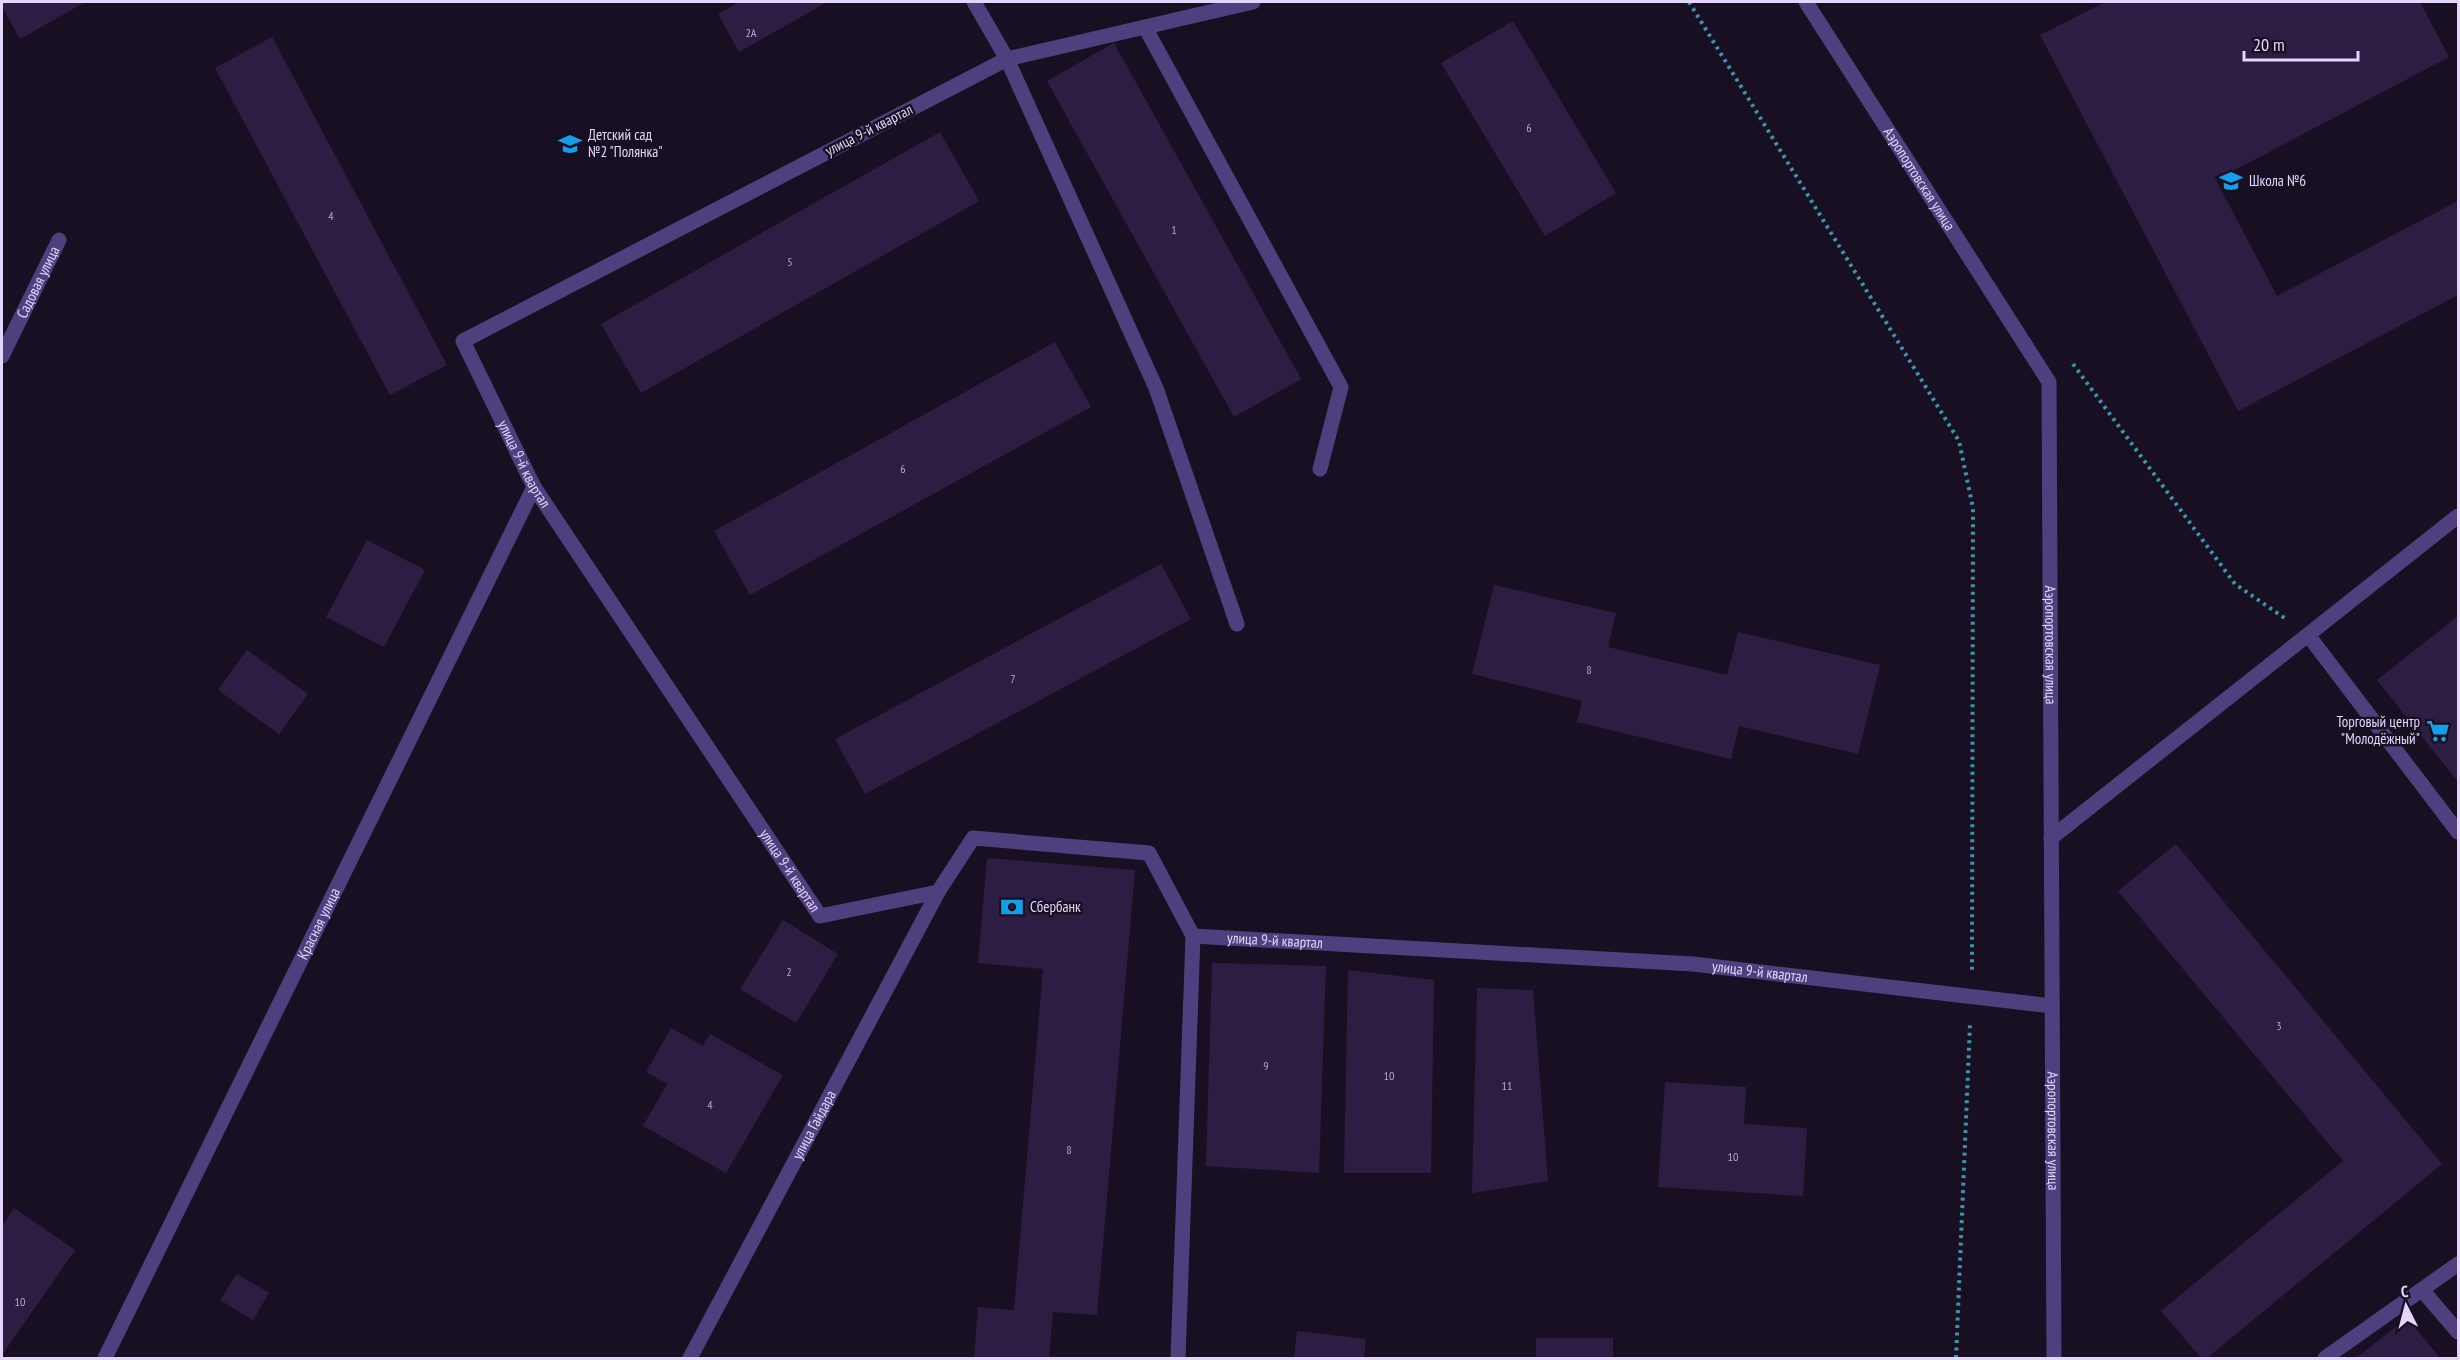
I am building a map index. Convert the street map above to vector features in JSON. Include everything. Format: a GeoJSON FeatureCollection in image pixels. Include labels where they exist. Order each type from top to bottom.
{"type":"FeatureCollection","features":[{"type":"Feature","properties":{"kind":"street"},"geometry":{"type":"LineString","coordinates":[[974,2],[1007,59],[1156,388],[1236,624]]}},
{"type":"Feature","properties":{"kind":"street"},"geometry":{"type":"LineString","coordinates":[[1007,59],[1253,2]]}},
{"type":"Feature","properties":{"kind":"street","name":"Аэропортовская улица"},"geometry":{"type":"LineString","coordinates":[[1806,2],[2049,382],[2054,1359]]}},
{"type":"Feature","properties":{"kind":"street"},"geometry":{"type":"LineString","coordinates":[[1145,27],[1341,387],[1320,469]]}},
{"type":"Feature","properties":{"kind":"street","name":"улица 9-й квартал"},"geometry":{"type":"LineString","coordinates":[[938,892],[820,916],[534,487],[463,341],[1007,59]]}},
{"type":"Feature","properties":{"kind":"street","name":"Садовая улица"},"geometry":{"type":"LineString","coordinates":[[2,356],[60,240]]}},
{"type":"Feature","properties":{"kind":"street","name":"Красная улица"},"geometry":{"type":"LineString","coordinates":[[105,1359],[534,487]]}},
{"type":"Feature","properties":{"kind":"street"},"geometry":{"type":"LineString","coordinates":[[2051,838],[2458,516]]}},
{"type":"Feature","properties":{"kind":"street"},"geometry":{"type":"LineString","coordinates":[[2308,634],[2458,832]]}},
{"type":"Feature","properties":{"kind":"street"},"geometry":{"type":"LineString","coordinates":[[938,892],[973,838],[1149,853],[1193,936],[1178,1359]]}},
{"type":"Feature","properties":{"kind":"street","name":"улица Гайдара"},"geometry":{"type":"LineString","coordinates":[[690,1359],[938,892]]}},
{"type":"Feature","properties":{"kind":"street","name":"улица 9-й квартал"},"geometry":{"type":"LineString","coordinates":[[1193,936],[1693,964],[2052,1006]]}},
{"type":"Feature","properties":{"kind":"street"},"geometry":{"type":"LineString","coordinates":[[2325,1359],[2458,1264]]}},
{"type":"Feature","properties":{"kind":"street"},"geometry":{"type":"LineString","coordinates":[[2422,1290],[2458,1332]]}},
{"type":"Feature","properties":{"kind":"path"},"geometry":{"type":"LineString","coordinates":[[1689,2],[1959,441],[1973,508],[1972,997],[1956,1359]]}},
{"type":"Feature","properties":{"kind":"path"},"geometry":{"type":"LineString","coordinates":[[2067,355],[2235,584],[2308,634]]}},
{"type":"Feature","properties":{"kind":"building"},"geometry":{"type":"Polygon","coordinates":[[[2,2],[85,2],[20,39],[2,7],[2,2]]]}},
{"type":"Feature","properties":{"kind":"building"},"geometry":{"type":"Polygon","coordinates":[[[739,2],[827,2],[739,52],[718,14],[739,2]]]}},
{"type":"Feature","properties":{"kind":"building"},"geometry":{"type":"Polygon","coordinates":[[[2105,2],[2420,2],[2449,57],[2216,180],[2277,296],[2458,201],[2458,295],[2238,411],[2040,35],[2105,2]]]}},
{"type":"Feature","properties":{"kind":"building"},"geometry":{"type":"Polygon","coordinates":[[[1513,21],[1616,193],[1545,236],[1441,63],[1513,21]]]}},
{"type":"Feature","properties":{"kind":"building"},"geometry":{"type":"Polygon","coordinates":[[[272,37],[447,365],[390,395],[215,68],[272,37]]]}},
{"type":"Feature","properties":{"kind":"building"},"geometry":{"type":"Polygon","coordinates":[[[1114,43],[1301,379],[1234,417],[1047,81],[1114,43]]]}},
{"type":"Feature","properties":{"kind":"building"},"geometry":{"type":"Polygon","coordinates":[[[940,132],[979,201],[641,393],[601,324],[940,132]]]}},
{"type":"Feature","properties":{"kind":"building"},"geometry":{"type":"Polygon","coordinates":[[[1055,342],[1091,407],[750,595],[714,531],[1055,342]]]}},
{"type":"Feature","properties":{"kind":"building"},"geometry":{"type":"Polygon","coordinates":[[[367,540],[425,570],[384,647],[326,617],[367,540]]]}},
{"type":"Feature","properties":{"kind":"building"},"geometry":{"type":"Polygon","coordinates":[[[1161,564],[1191,619],[865,794],[835,739],[1161,564]]]}},
{"type":"Feature","properties":{"kind":"building"},"geometry":{"type":"Polygon","coordinates":[[[1494,585],[1616,613],[1608,647],[1727,675],[1738,632],[1880,665],[1858,754],[1739,726],[1731,759],[1577,722],[1582,701],[1472,674],[1494,585]]]}},
{"type":"Feature","properties":{"kind":"building","name":"Торговый центр \"Молодёжный\""},"geometry":{"type":"Polygon","coordinates":[[[2458,616],[2458,782],[2377,680],[2458,616]]]}},
{"type":"Feature","properties":{"kind":"building"},"geometry":{"type":"Polygon","coordinates":[[[247,650],[308,694],[279,734],[218,690],[247,650]]]}},
{"type":"Feature","properties":{"kind":"building"},"geometry":{"type":"Polygon","coordinates":[[[2176,844],[2442,1164],[2207,1358],[2201,1358],[2161,1311],[2343,1161],[2118,891],[2176,844]]]}},
{"type":"Feature","properties":{"kind":"building"},"geometry":{"type":"Polygon","coordinates":[[[987,858],[1135,870],[1097,1315],[1053,1312],[1049,1358],[974,1358],[978,1307],[1014,1310],[1043,969],[978,963],[987,858]]]}},
{"type":"Feature","properties":{"kind":"building"},"geometry":{"type":"Polygon","coordinates":[[[783,920],[838,954],[796,1023],[740,989],[783,920]]]}},
{"type":"Feature","properties":{"kind":"building"},"geometry":{"type":"Polygon","coordinates":[[[1212,963],[1326,966],[1319,1173],[1206,1166],[1212,963]]]}},
{"type":"Feature","properties":{"kind":"building"},"geometry":{"type":"Polygon","coordinates":[[[1348,970],[1434,980],[1431,1173],[1344,1173],[1348,970]]]}},
{"type":"Feature","properties":{"kind":"building"},"geometry":{"type":"Polygon","coordinates":[[[1477,988],[1533,990],[1548,1181],[1472,1193],[1477,988]]]}},
{"type":"Feature","properties":{"kind":"building"},"geometry":{"type":"Polygon","coordinates":[[[671,1028],[703,1046],[710,1034],[783,1075],[726,1173],[643,1126],[667,1084],[646,1072],[671,1028]]]}},
{"type":"Feature","properties":{"kind":"building"},"geometry":{"type":"Polygon","coordinates":[[[1665,1082],[1746,1087],[1744,1124],[1807,1128],[1803,1196],[1658,1187],[1665,1082]]]}},
{"type":"Feature","properties":{"kind":"building"},"geometry":{"type":"Polygon","coordinates":[[[14,1208],[75,1250],[2,1355],[2,1226],[14,1208]]]}},
{"type":"Feature","properties":{"kind":"building"},"geometry":{"type":"Polygon","coordinates":[[[237,1274],[269,1293],[253,1320],[220,1300],[237,1274]]]}},
{"type":"Feature","properties":{"kind":"building"},"geometry":{"type":"Polygon","coordinates":[[[2407,1318],[2440,1358],[2356,1358],[2407,1318]]]}},
{"type":"Feature","properties":{"kind":"building"},"geometry":{"type":"Polygon","coordinates":[[[1297,1331],[1366,1339],[1364,1358],[1294,1358],[1297,1331]]]}},
{"type":"Feature","properties":{"kind":"building"},"geometry":{"type":"Polygon","coordinates":[[[1536,1338],[1613,1338],[1613,1358],[1536,1358],[1536,1338]]]}},
{"type":"Feature","properties":{"kind":"place","name":"Детский сад №2 \"Полянка\""},"geometry":{"type":"Point","coordinates":[570,144]}},
{"type":"Feature","properties":{"kind":"place","name":"Школа №6"},"geometry":{"type":"Point","coordinates":[2231,181]}},
{"type":"Feature","properties":{"kind":"place","name":"Торговый центр \"Молодёжный\""},"geometry":{"type":"Point","coordinates":[2438,731]}},
{"type":"Feature","properties":{"kind":"place","name":"Сбербанк"},"geometry":{"type":"Point","coordinates":[1012,907]}}]}
